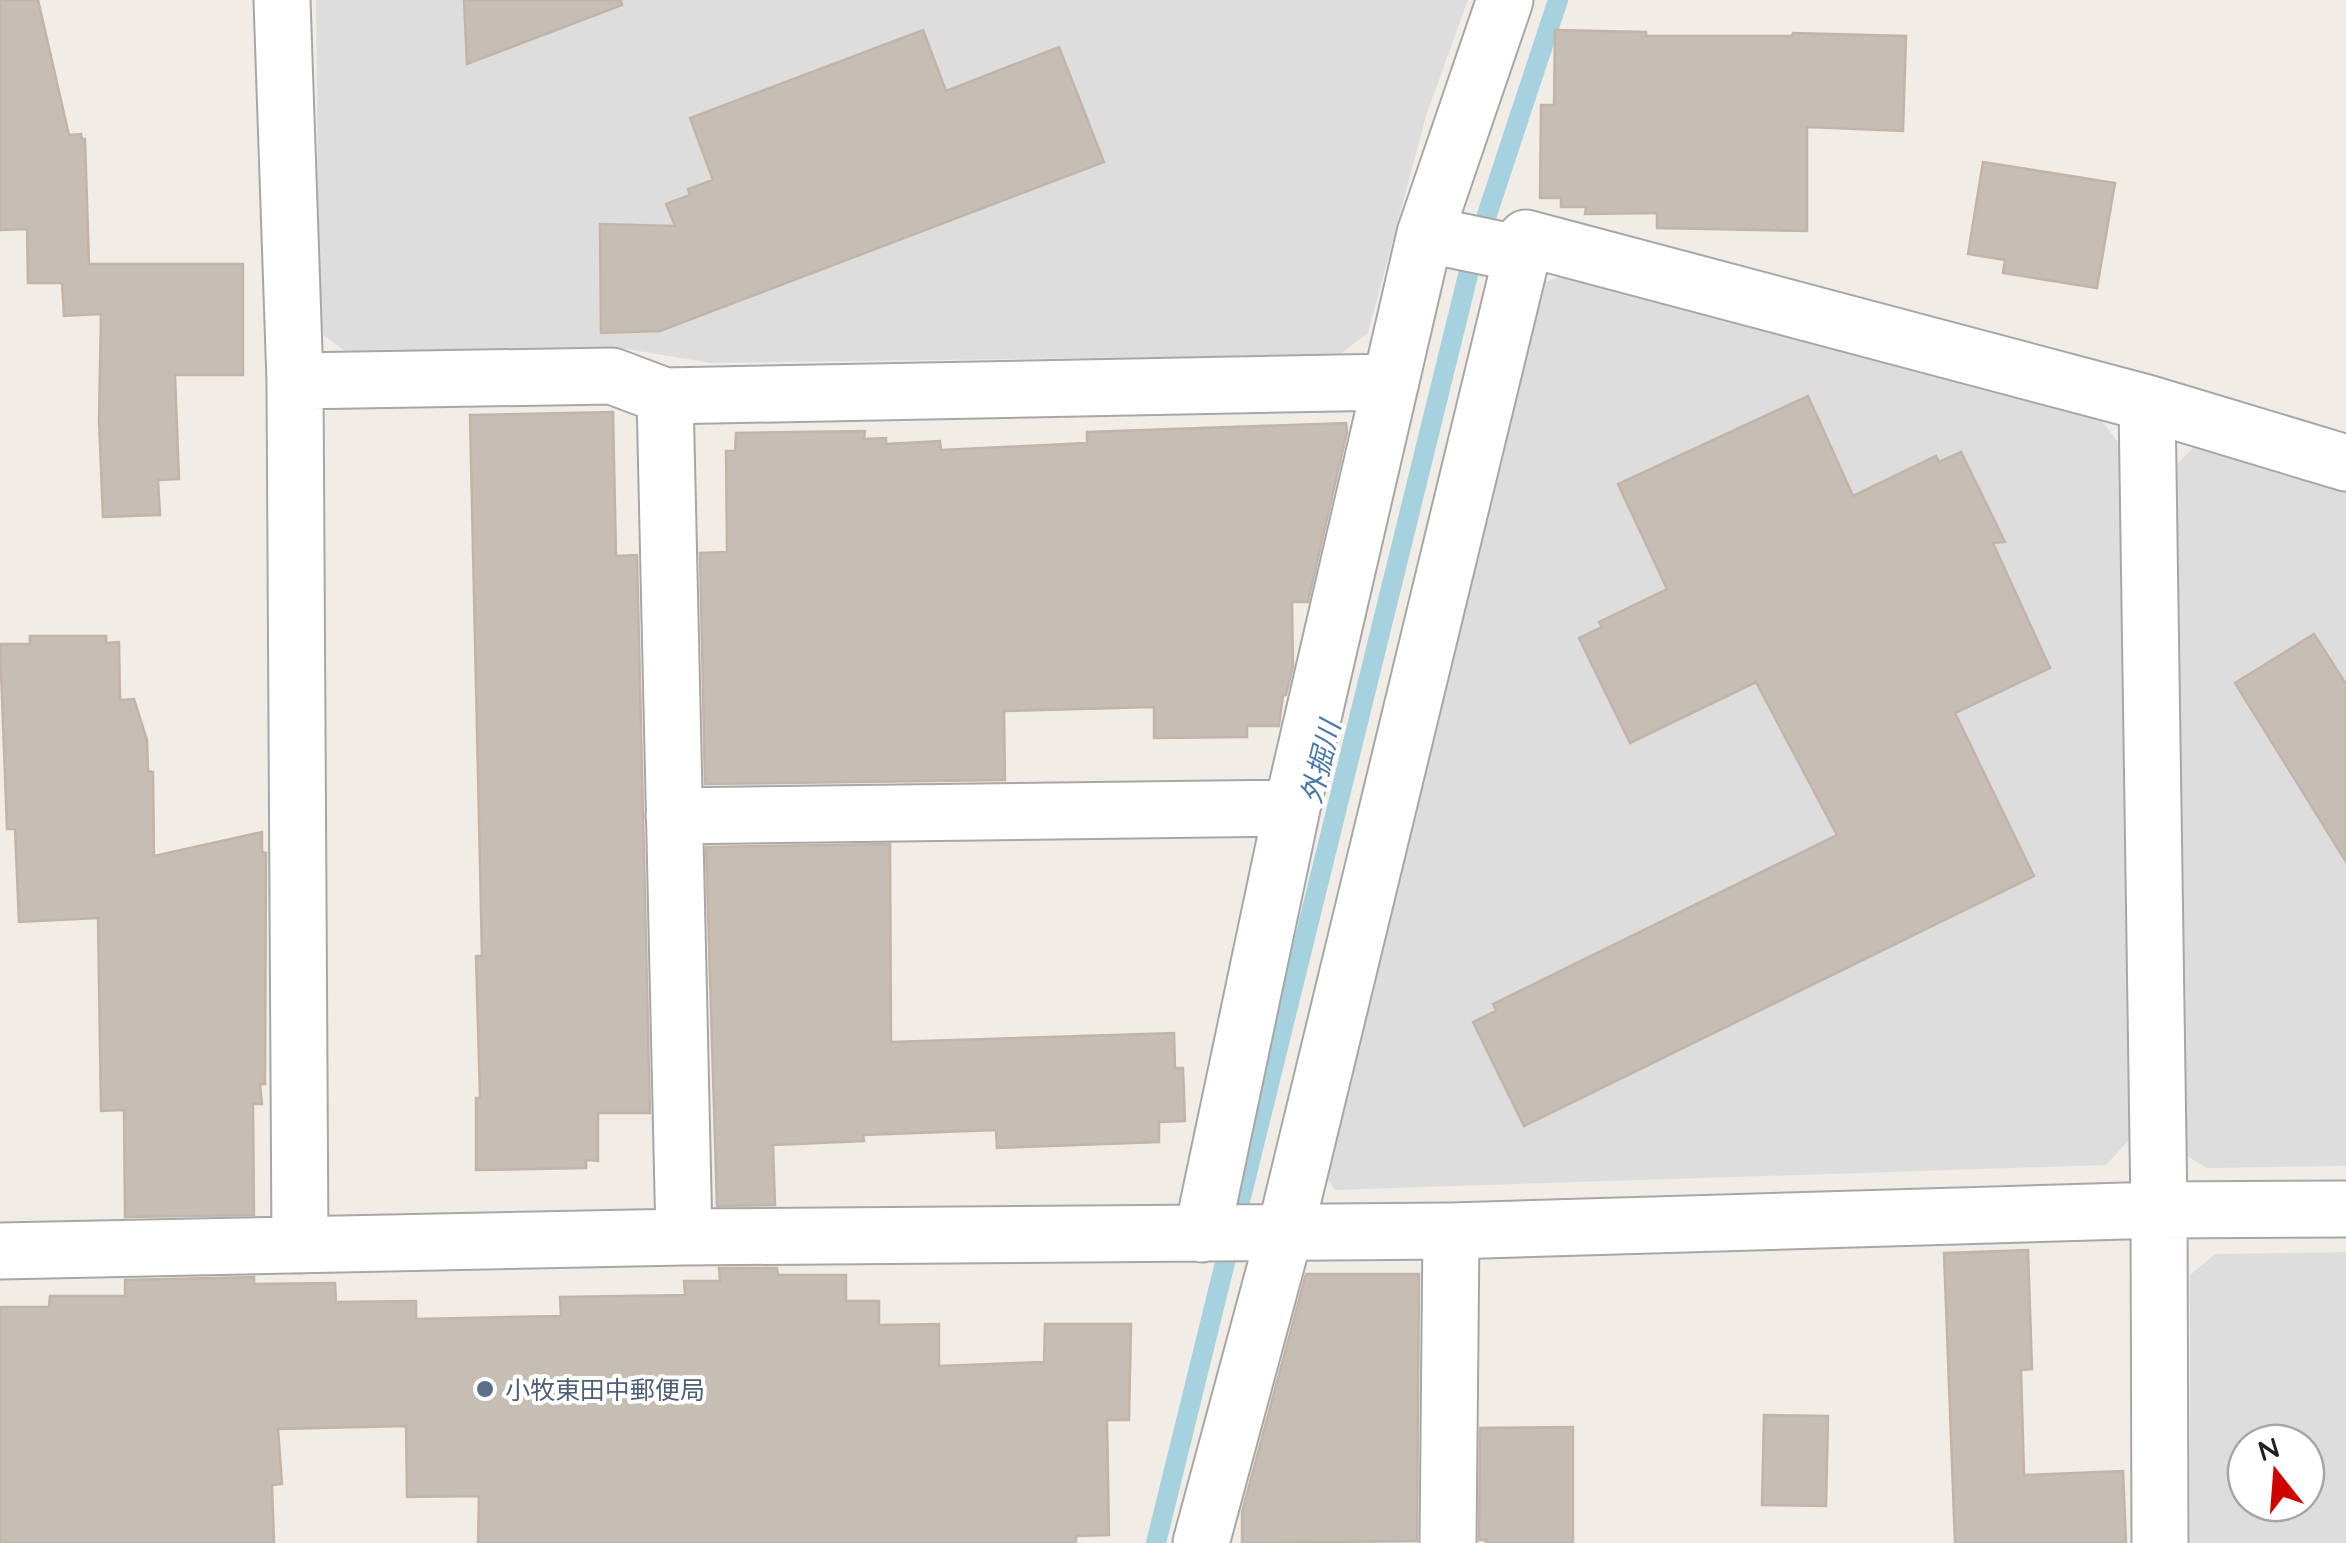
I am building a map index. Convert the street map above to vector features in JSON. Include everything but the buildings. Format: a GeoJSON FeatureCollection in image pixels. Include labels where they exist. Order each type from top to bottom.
{"type":"FeatureCollection","features":[{"type":"Feature","properties":{"kind":"street"},"geometry":{"type":"LineString","coordinates":[[282,0],[295,381],[300,1245]]}},
{"type":"Feature","properties":{"kind":"street"},"geometry":{"type":"LineString","coordinates":[[1202,1234],[1292,808],[1425,234],[1505,0]]}},
{"type":"Feature","properties":{"kind":"street"},"geometry":{"type":"LineString","coordinates":[[1425,234],[1521,254]]}},
{"type":"Feature","properties":{"kind":"street"},"geometry":{"type":"LineString","coordinates":[[1201,1543],[1285,1232],[1526,238],[2147,403],[2346,462]]}},
{"type":"Feature","properties":{"kind":"street"},"geometry":{"type":"LineString","coordinates":[[295,381],[612,376],[666,396],[1391,382]]}},
{"type":"Feature","properties":{"kind":"street"},"geometry":{"type":"LineString","coordinates":[[666,396],[684,1238]]}},
{"type":"Feature","properties":{"kind":"street"},"geometry":{"type":"LineString","coordinates":[[2147,403],[2160,1543]]}},
{"type":"Feature","properties":{"kind":"street"},"geometry":{"type":"LineString","coordinates":[[674,816],[1292,808]]}},
{"type":"Feature","properties":{"kind":"street"},"geometry":{"type":"LineString","coordinates":[[0,1252],[684,1238],[1450,1231],[2159,1210],[2346,1209]]}},
{"type":"Feature","properties":{"kind":"street"},"geometry":{"type":"LineString","coordinates":[[1448,1543],[1450,1231]]}},
{"type":"Feature","properties":{"kind":"shaded area"},"geometry":{"type":"Polygon","coordinates":[[[316,0],[1468,0],[1426,116],[1368,333],[1339,355],[711,363],[614,347],[345,351],[319,332],[316,0]]]}},
{"type":"Feature","properties":{"kind":"shaded area"},"geometry":{"type":"Polygon","coordinates":[[[1567,274],[2095,412],[2121,446],[2130,1139],[2106,1165],[1335,1190],[1318,1164],[1537,285],[1567,274]]]}},
{"type":"Feature","properties":{"kind":"shaded area"},"geometry":{"type":"Polygon","coordinates":[[[2193,448],[2346,491],[2346,1166],[2207,1168],[2185,1155],[2175,466],[2193,448]]]}},
{"type":"Feature","properties":{"kind":"shaded area"},"geometry":{"type":"Polygon","coordinates":[[[2346,1252],[2346,1543],[2190,1543],[2190,1275],[2215,1254],[2346,1252]]]}},
{"type":"Feature","properties":{"kind":"waterway","name":"外掘川"},"geometry":{"type":"LineString","coordinates":[[1156,1543],[1471,263],[1558,0]]}},
{"type":"Feature","properties":{"kind":"place","name":"小牧東田中郵便局"},"geometry":{"type":"Point","coordinates":[485,1389]}}]}
